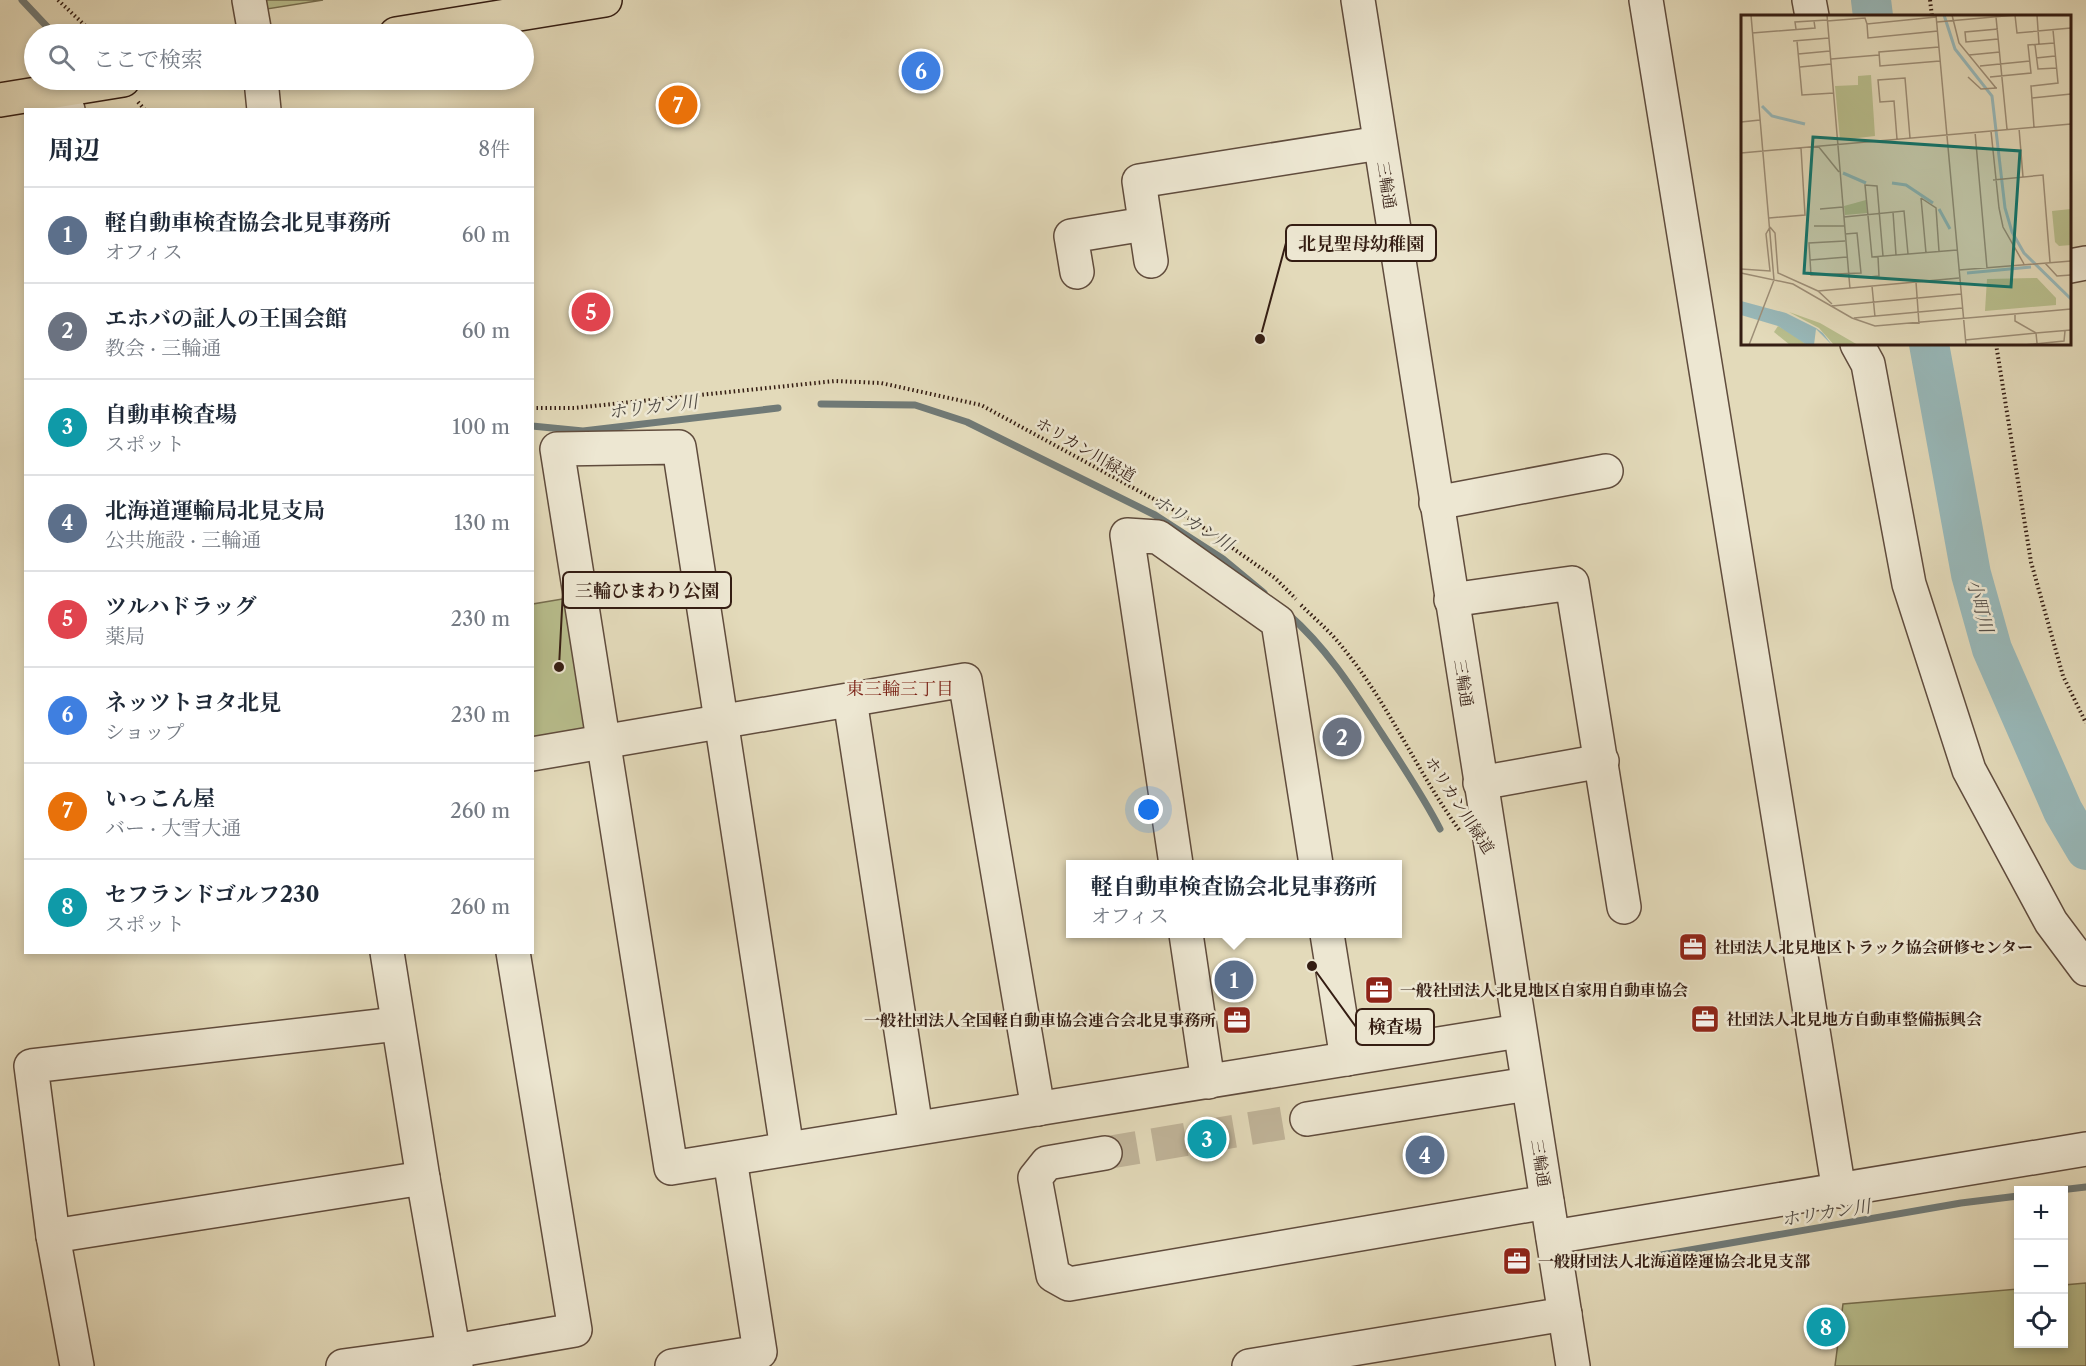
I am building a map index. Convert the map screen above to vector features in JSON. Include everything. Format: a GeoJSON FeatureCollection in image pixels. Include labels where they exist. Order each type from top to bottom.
{"type":"FeatureCollection","features":[{"type":"Feature","properties":{"kind":"highway"},"geometry":{"type":"LineString","coordinates":[[457,24],[605,0]]}},
{"type":"Feature","properties":{"kind":"highway"},"geometry":{"type":"LineString","coordinates":[[0,100],[60,100],[92,90]]}},
{"type":"Feature","properties":{"kind":"street"},"geometry":{"type":"LineString","coordinates":[[249,0],[253,24]]}},
{"type":"Feature","properties":{"kind":"street","name":"三輪通"},"geometry":{"type":"LineString","coordinates":[[1358,0],[1573,1366]]}},
{"type":"Feature","properties":{"kind":"street"},"geometry":{"type":"LineString","coordinates":[[1646,0],[1839,1191]]}},
{"type":"Feature","properties":{"kind":"street"},"geometry":{"type":"LineString","coordinates":[[1809,0],[1812,15]]}},
{"type":"Feature","properties":{"kind":"street"},"geometry":{"type":"LineString","coordinates":[[262,90],[264,108]]}},
{"type":"Feature","properties":{"kind":"street"},"geometry":{"type":"LineString","coordinates":[[1151,261],[1139,181],[1380,143]]}},
{"type":"Feature","properties":{"kind":"street"},"geometry":{"type":"LineString","coordinates":[[1077,272],[1071,236],[1145,224]]}},
{"type":"Feature","properties":{"kind":"street"},"geometry":{"type":"LineString","coordinates":[[2071,266],[2086,263]]}},
{"type":"Feature","properties":{"kind":"street"},"geometry":{"type":"LineString","coordinates":[[1858,345],[1868,364],[1909,584],[1969,770],[2051,922],[2086,969]]}},
{"type":"Feature","properties":{"kind":"street"},"geometry":{"type":"LineString","coordinates":[[787,1149],[723,721],[679,447],[557,449],[671,1168],[1519,1031]]}},
{"type":"Feature","properties":{"kind":"street"},"geometry":{"type":"LineString","coordinates":[[1436,503],[1606,471]]}},
{"type":"Feature","properties":{"kind":"street"},"geometry":{"type":"LineString","coordinates":[[1175,860],[1127,536],[1158,537],[1278,622],[1315,860]]}},
{"type":"Feature","properties":{"kind":"street"},"geometry":{"type":"LineString","coordinates":[[1451,600],[1572,583],[1624,907]]}},
{"type":"Feature","properties":{"kind":"street"},"geometry":{"type":"LineString","coordinates":[[534,754],[965,680],[1038,1109]]}},
{"type":"Feature","properties":{"kind":"street"},"geometry":{"type":"LineString","coordinates":[[850,699],[916,1128]]}},
{"type":"Feature","properties":{"kind":"street"},"geometry":{"type":"LineString","coordinates":[[1480,783],[1602,761]]}},
{"type":"Feature","properties":{"kind":"street"},"geometry":{"type":"LineString","coordinates":[[1187,938],[1208,1082]]}},
{"type":"Feature","properties":{"kind":"street"},"geometry":{"type":"LineString","coordinates":[[1328,938],[1347,1059]]}},
{"type":"Feature","properties":{"kind":"street"},"geometry":{"type":"LineString","coordinates":[[393,954],[397,1024],[455,1358]]}},
{"type":"Feature","properties":{"kind":"street"},"geometry":{"type":"LineString","coordinates":[[343,1366],[455,1358],[575,1330],[513,954]]}},
{"type":"Feature","properties":{"kind":"street"},"geometry":{"type":"LineString","coordinates":[[77,1366],[53,1236],[31,1066],[397,1024]]}},
{"type":"Feature","properties":{"kind":"street"},"geometry":{"type":"LineString","coordinates":[[1307,1119],[1528,1084]]}},
{"type":"Feature","properties":{"kind":"street"},"geometry":{"type":"LineString","coordinates":[[1553,1237],[2086,1149]]}},
{"type":"Feature","properties":{"kind":"street"},"geometry":{"type":"LineString","coordinates":[[1105,1153],[1047,1163],[1035,1178],[1053,1275],[1069,1284],[1547,1203]]}},
{"type":"Feature","properties":{"kind":"street"},"geometry":{"type":"LineString","coordinates":[[678,1366],[760,1352],[730,1159]]}},
{"type":"Feature","properties":{"kind":"street"},"geometry":{"type":"LineString","coordinates":[[53,1236],[423,1178]]}},
{"type":"Feature","properties":{"kind":"street"},"geometry":{"type":"LineString","coordinates":[[1249,1366],[1565,1314]]}},
{"type":"Feature","properties":{"kind":"path"},"geometry":{"type":"LineString","coordinates":[[58,0],[83,24]]}},
{"type":"Feature","properties":{"kind":"path"},"geometry":{"type":"LineString","coordinates":[[1930,0],[1932,15]]}},
{"type":"Feature","properties":{"kind":"path"},"geometry":{"type":"LineString","coordinates":[[1996,345],[2031,562],[2063,676],[2086,723]]}},
{"type":"Feature","properties":{"kind":"path","name":"ホリカン川緑道"},"geometry":{"type":"LineString","coordinates":[[534,408],[597,406],[835,381],[881,383],[981,405],[1194,521],[1275,578],[1343,647],[1392,719],[1441,805],[1461,833]]}},
{"type":"Feature","properties":{"kind":"green space"},"geometry":{"type":"Polygon","coordinates":[[[265,0],[323,0],[267,9],[265,0]]]}},
{"type":"Feature","properties":{"kind":"green space"},"geometry":{"type":"Polygon","coordinates":[[[574,597],[596,729],[534,739],[534,604],[574,597]]]}},
{"type":"Feature","properties":{"kind":"green space"},"geometry":{"type":"Polygon","coordinates":[[[2086,1283],[2086,1366],[1835,1366],[1843,1304],[2014,1289],[2014,1348],[2068,1348],[2068,1285],[2086,1283]]]}},
{"type":"Feature","properties":{"kind":"waterway","name":"ホリカン川"},"geometry":{"type":"LineString","coordinates":[[22,0],[45,24]]}},
{"type":"Feature","properties":{"kind":"waterway","name":"小町川"},"geometry":{"type":"LineString","coordinates":[[1871,0],[1873,15]]}},
{"type":"Feature","properties":{"kind":"waterway","name":"小町川"},"geometry":{"type":"LineString","coordinates":[[1929,345],[1971,574],[1992,649],[2063,811],[2086,850]]}},
{"type":"Feature","properties":{"kind":"waterway","name":"ホリカン川"},"geometry":{"type":"LineString","coordinates":[[821,404],[915,405],[967,422],[1155,515],[1223,559],[1264,593]]}},
{"type":"Feature","properties":{"kind":"waterway","name":"ホリカン川"},"geometry":{"type":"LineString","coordinates":[[534,426],[583,431],[778,408]]}},
{"type":"Feature","properties":{"kind":"waterway","name":"ホリカン川"},"geometry":{"type":"LineString","coordinates":[[1288,614],[1315,641],[1350,686],[1412,781],[1440,829]]}},
{"type":"Feature","properties":{"kind":"waterway","name":"ホリカン川"},"geometry":{"type":"LineString","coordinates":[[2068,1189],[2086,1187]]}},
{"type":"Feature","properties":{"kind":"waterway","name":"ホリカン川"},"geometry":{"type":"LineString","coordinates":[[1638,1259],[1961,1203],[2014,1196]]}},
{"type":"Feature","properties":{"kind":"tunnel"},"geometry":{"type":"LineString","coordinates":[[1105,1153],[1307,1119]]}},
{"type":"Feature","properties":{"kind":"place","name":"ネッツトヨタ北見"},"geometry":{"type":"Point","coordinates":[921,71]}},
{"type":"Feature","properties":{"kind":"place","name":"いっこん屋"},"geometry":{"type":"Point","coordinates":[678,105]}},
{"type":"Feature","properties":{"kind":"place","name":"ツルハドラッグ"},"geometry":{"type":"Point","coordinates":[591,312]}},
{"type":"Feature","properties":{"kind":"place","name":"北見聖母幼稚園"},"geometry":{"type":"Point","coordinates":[1260,339]}},
{"type":"Feature","properties":{"kind":"place","name":"三輪ひまわり公園"},"geometry":{"type":"Point","coordinates":[559,667]}},
{"type":"Feature","properties":{"kind":"place","name":"エホバの証人の王国会館"},"geometry":{"type":"Point","coordinates":[1342,737]}},
{"type":"Feature","properties":{"kind":"place","name":"社団法人北見地区トラック協会研修センター"},"geometry":{"type":"Point","coordinates":[1693,947]}},
{"type":"Feature","properties":{"kind":"place","name":"検査場"},"geometry":{"type":"Point","coordinates":[1312,966]}},
{"type":"Feature","properties":{"kind":"place","name":"軽自動車検査協会北見事務所"},"geometry":{"type":"Point","coordinates":[1234,980]}},
{"type":"Feature","properties":{"kind":"place","name":"一般社団法人北見地区自家用自動車協会"},"geometry":{"type":"Point","coordinates":[1379,990]}},
{"type":"Feature","properties":{"kind":"place","name":"社団法人北見地方自動車整備振興会"},"geometry":{"type":"Point","coordinates":[1705,1019]}},
{"type":"Feature","properties":{"kind":"place","name":"一般社団法人全国軽自動車協会連合会北見事務所"},"geometry":{"type":"Point","coordinates":[1237,1020]}},
{"type":"Feature","properties":{"kind":"place","name":"自動車検査場"},"geometry":{"type":"Point","coordinates":[1207,1139]}},
{"type":"Feature","properties":{"kind":"place","name":"北海道運輸局北見支局"},"geometry":{"type":"Point","coordinates":[1425,1155]}},
{"type":"Feature","properties":{"kind":"place","name":"一般財団法人北海道陸運協会北見支部"},"geometry":{"type":"Point","coordinates":[1517,1261]}},
{"type":"Feature","properties":{"kind":"place","name":"セフランドゴルフ230"},"geometry":{"type":"Point","coordinates":[1826,1327]}},
{"type":"Feature","properties":{"kind":"district","name":"東三輪三丁目"},"geometry":{"type":"Point","coordinates":[900,689]}}]}
